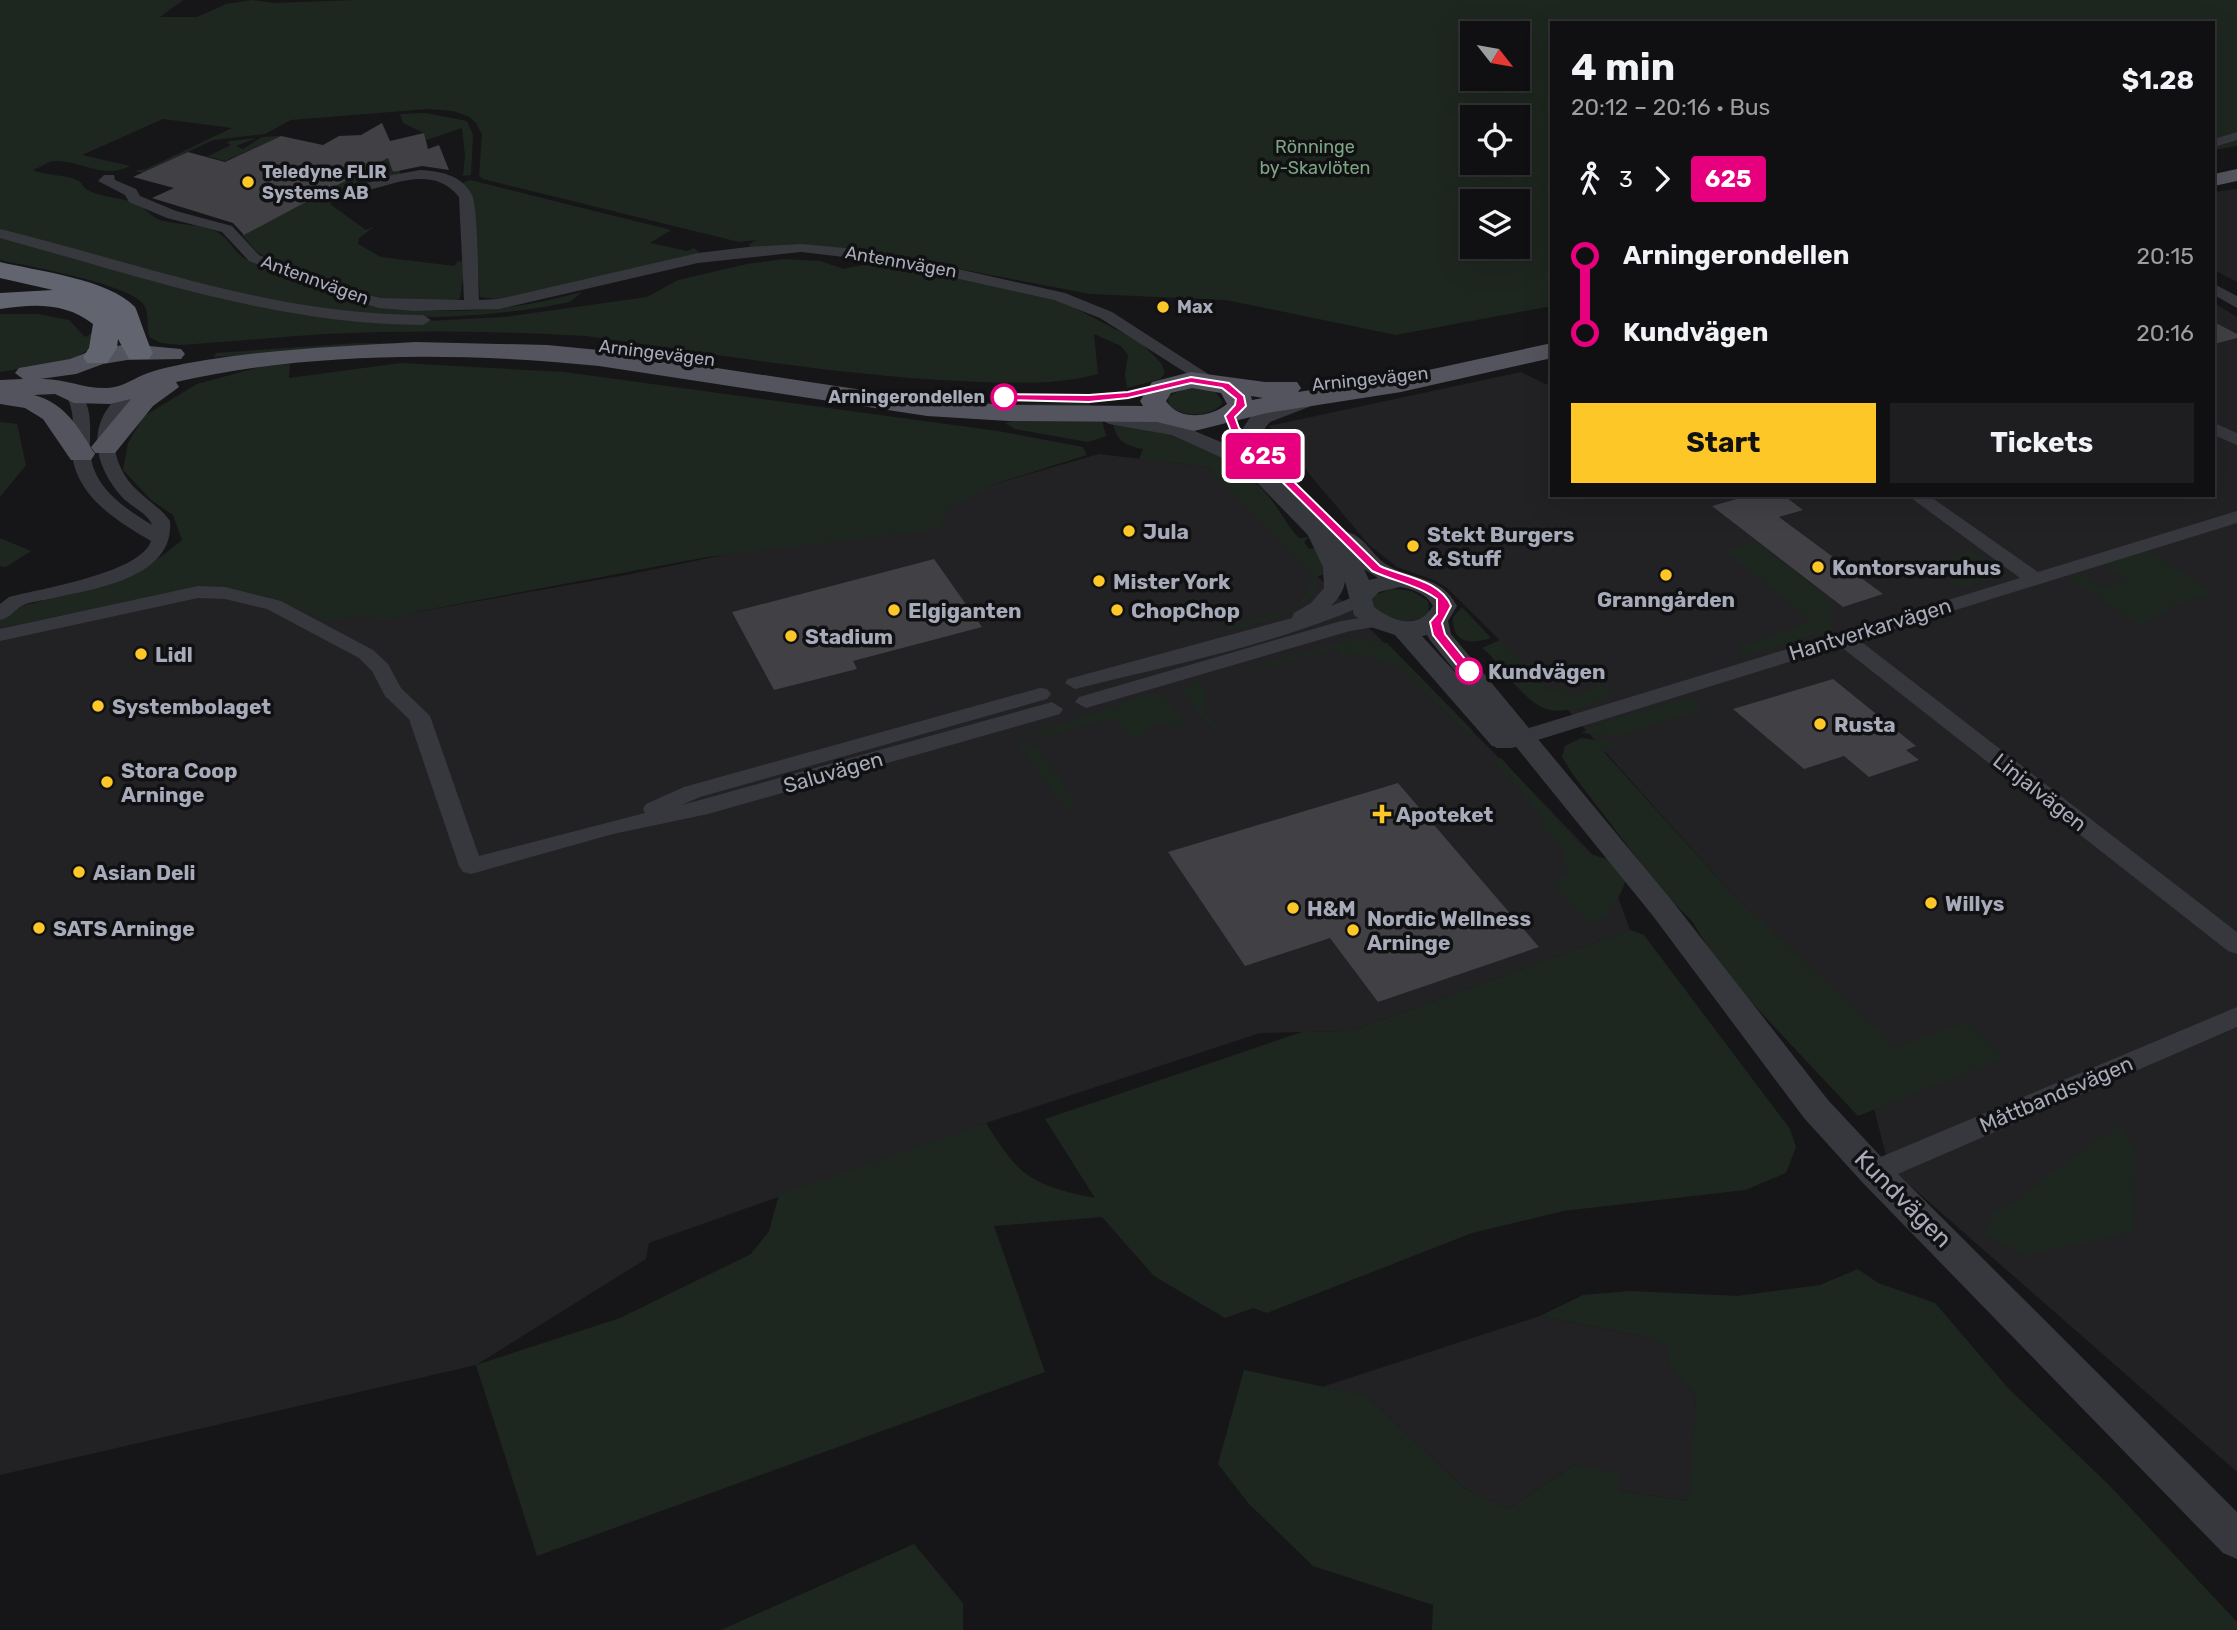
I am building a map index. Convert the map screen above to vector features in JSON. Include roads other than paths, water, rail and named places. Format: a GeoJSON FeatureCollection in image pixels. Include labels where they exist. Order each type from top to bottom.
{"type":"FeatureCollection","features":[{"type":"Feature","properties":{"kind":"highway"},"geometry":{"type":"LineString","coordinates":[[0,270],[76,288],[116,304],[125,312],[128,331],[149,362]]}},
{"type":"Feature","properties":{"kind":"highway"},"geometry":{"type":"LineString","coordinates":[[0,302],[58,299],[91,307],[107,323],[103,348],[77,376]]}},
{"type":"Feature","properties":{"kind":"main road"},"geometry":{"type":"LineString","coordinates":[[2215,180],[2237,176]]}},
{"type":"Feature","properties":{"kind":"main road","name":"Arningevägen"},"geometry":{"type":"LineString","coordinates":[[0,388],[149,362],[319,341],[498,338],[647,350],[854,382],[1000,397],[1165,395]]}},
{"type":"Feature","properties":{"kind":"main road","name":"Arningevägen"},"geometry":{"type":"LineString","coordinates":[[149,362],[257,362],[325,354],[415,350],[547,354],[599,358],[892,404],[1008,413],[1120,411],[1165,395],[1218,383],[1265,390],[1333,384],[1514,360]]}},
{"type":"Feature","properties":{"kind":"main road","name":"Arningevägen"},"geometry":{"type":"LineString","coordinates":[[1191,423],[1333,394],[1401,384],[1550,351]]}},
{"type":"Feature","properties":{"kind":"main road","name":"Arningevägen"},"geometry":{"type":"LineString","coordinates":[[0,377],[77,376],[110,396],[132,391],[149,362]]}},
{"type":"Feature","properties":{"kind":"main road"},"geometry":{"type":"LineString","coordinates":[[0,397],[22,399],[46,406],[93,451],[144,400],[165,387],[257,362]]}},
{"type":"Feature","properties":{"kind":"main road"},"geometry":{"type":"LineString","coordinates":[[1218,383],[1241,398],[1240,406],[1232,415]]}},
{"type":"Feature","properties":{"kind":"main road"},"geometry":{"type":"LineString","coordinates":[[1165,395],[1191,423]]}},
{"type":"Feature","properties":{"kind":"street"},"geometry":{"type":"LineString","coordinates":[[2215,143],[2237,136]]}},
{"type":"Feature","properties":{"kind":"street"},"geometry":{"type":"LineString","coordinates":[[365,187],[424,173],[451,179],[460,186],[466,197],[472,306]]}},
{"type":"Feature","properties":{"kind":"street","name":"Antennvägen"},"geometry":{"type":"LineString","coordinates":[[109,178],[105,181],[131,192],[134,199],[172,215],[228,229],[254,258],[357,298],[414,306],[472,306],[522,300],[698,258],[748,251],[801,248],[838,250],[978,276],[1059,296],[1106,315],[1218,383]]}},
{"type":"Feature","properties":{"kind":"street"},"geometry":{"type":"LineString","coordinates":[[0,233],[264,305],[365,320],[456,318],[536,311],[580,302],[586,285]]}},
{"type":"Feature","properties":{"kind":"street","name":"Antennvägen"},"geometry":{"type":"LineString","coordinates":[[580,302],[614,290],[631,274]]}},
{"type":"Feature","properties":{"kind":"street"},"geometry":{"type":"LineString","coordinates":[[2215,290],[2237,303]]}},
{"type":"Feature","properties":{"kind":"street"},"geometry":{"type":"LineString","coordinates":[[1158,348],[1170,366],[1165,395]]}},
{"type":"Feature","properties":{"kind":"street"},"geometry":{"type":"LineString","coordinates":[[77,376],[93,451],[91,486],[109,504],[160,538]]}},
{"type":"Feature","properties":{"kind":"street"},"geometry":{"type":"LineString","coordinates":[[93,451],[118,403],[132,391]]}},
{"type":"Feature","properties":{"kind":"street"},"geometry":{"type":"LineString","coordinates":[[1276,467],[1254,428],[1262,417],[1278,409],[1333,394]]}},
{"type":"Feature","properties":{"kind":"street"},"geometry":{"type":"LineString","coordinates":[[1008,413],[1126,418],[1153,423],[1198,437],[1247,462]]}},
{"type":"Feature","properties":{"kind":"street"},"geometry":{"type":"LineString","coordinates":[[1191,423],[1217,435],[1345,559],[1355,574],[1360,610],[1374,622],[1403,629],[1436,622],[1443,615],[1445,606],[1442,598],[1428,587],[1400,580],[1376,568],[1276,467],[1234,429],[1232,415]]}},
{"type":"Feature","properties":{"kind":"street"},"geometry":{"type":"LineString","coordinates":[[2215,429],[2237,440]]}},
{"type":"Feature","properties":{"kind":"street"},"geometry":{"type":"LineString","coordinates":[[0,614],[16,601],[137,566],[157,551],[160,521],[93,451]]}},
{"type":"Feature","properties":{"kind":"street"},"geometry":{"type":"LineString","coordinates":[[1919,497],[2035,579]]}},
{"type":"Feature","properties":{"kind":"street","name":"Hantverkarvägen"},"geometry":{"type":"LineString","coordinates":[[1514,740],[2237,517]]}},
{"type":"Feature","properties":{"kind":"street"},"geometry":{"type":"LineString","coordinates":[[1267,632],[1321,604],[1336,586],[1338,576],[1313,527]]}},
{"type":"Feature","properties":{"kind":"street"},"geometry":{"type":"LineString","coordinates":[[1360,597],[1377,583],[1400,580]]}},
{"type":"Feature","properties":{"kind":"street","name":"Saluvägen"},"geometry":{"type":"LineString","coordinates":[[0,635],[198,592],[225,593],[274,605],[366,654],[381,668],[392,691],[419,716],[471,866],[613,827],[700,809],[1046,702],[1076,709],[1086,702],[1348,625],[1374,622]]}},
{"type":"Feature","properties":{"kind":"street","name":"Saluvägen"},"geometry":{"type":"LineString","coordinates":[[1046,702],[1045,687],[1055,682],[1075,682],[1267,632],[1326,615],[1360,597]]}},
{"type":"Feature","properties":{"kind":"street","name":"Kundvägen"},"geometry":{"type":"LineString","coordinates":[[1436,622],[1439,635],[1560,806],[1599,833],[1663,909],[1808,1098],[1874,1172],[2237,1540]]}},
{"type":"Feature","properties":{"kind":"street","name":"Kundvägen"},"geometry":{"type":"LineString","coordinates":[[1403,629],[1514,740]]}},
{"type":"Feature","properties":{"kind":"street","name":"Linjalvägen"},"geometry":{"type":"LineString","coordinates":[[1843,638],[2237,945]]}},
{"type":"Feature","properties":{"kind":"street"},"geometry":{"type":"LineString","coordinates":[[1075,682],[1086,688],[1086,702]]}},
{"type":"Feature","properties":{"kind":"street","name":"Måttbandsvägen"},"geometry":{"type":"LineString","coordinates":[[1874,1172],[2237,1016]]}},
{"type":"Feature","properties":{"kind":"place","name":"Teledyne FLIR Systems AB"},"geometry":{"type":"Point","coordinates":[248,182]}},
{"type":"Feature","properties":{"kind":"place","name":"Max"},"geometry":{"type":"Point","coordinates":[1163,307]}},
{"type":"Feature","properties":{"kind":"place","name":"Arningerondellen"},"geometry":{"type":"Point","coordinates":[1004,397]}},
{"type":"Feature","properties":{"kind":"place","name":"Jula"},"geometry":{"type":"Point","coordinates":[1129,531]}},
{"type":"Feature","properties":{"kind":"place","name":"Stekt Burgers & Stuff"},"geometry":{"type":"Point","coordinates":[1413,546]}},
{"type":"Feature","properties":{"kind":"place","name":"Kontorsvaruhus"},"geometry":{"type":"Point","coordinates":[1818,567]}},
{"type":"Feature","properties":{"kind":"place","name":"Granngården"},"geometry":{"type":"Point","coordinates":[1666,575]}},
{"type":"Feature","properties":{"kind":"place","name":"Mister York"},"geometry":{"type":"Point","coordinates":[1099,581]}},
{"type":"Feature","properties":{"kind":"place","name":"Elgiganten"},"geometry":{"type":"Point","coordinates":[894,610]}},
{"type":"Feature","properties":{"kind":"place","name":"ChopChop"},"geometry":{"type":"Point","coordinates":[1117,610]}},
{"type":"Feature","properties":{"kind":"place","name":"Stadium"},"geometry":{"type":"Point","coordinates":[791,636]}},
{"type":"Feature","properties":{"kind":"place","name":"Lidl"},"geometry":{"type":"Point","coordinates":[141,654]}},
{"type":"Feature","properties":{"kind":"place","name":"Kundvägen"},"geometry":{"type":"Point","coordinates":[1469,671]}},
{"type":"Feature","properties":{"kind":"place","name":"Systembolaget"},"geometry":{"type":"Point","coordinates":[98,706]}},
{"type":"Feature","properties":{"kind":"place","name":"Rusta"},"geometry":{"type":"Point","coordinates":[1820,724]}},
{"type":"Feature","properties":{"kind":"place","name":"Stora Coop Arninge"},"geometry":{"type":"Point","coordinates":[107,782]}},
{"type":"Feature","properties":{"kind":"place","name":"Apoteket"},"geometry":{"type":"Point","coordinates":[1382,814]}},
{"type":"Feature","properties":{"kind":"place","name":"Asian Deli"},"geometry":{"type":"Point","coordinates":[79,872]}},
{"type":"Feature","properties":{"kind":"place","name":"Willys"},"geometry":{"type":"Point","coordinates":[1931,903]}},
{"type":"Feature","properties":{"kind":"place","name":"H&M"},"geometry":{"type":"Point","coordinates":[1293,908]}},
{"type":"Feature","properties":{"kind":"place","name":"SATS Arninge"},"geometry":{"type":"Point","coordinates":[39,928]}},
{"type":"Feature","properties":{"kind":"place","name":"Nordic Wellness Arninge"},"geometry":{"type":"Point","coordinates":[1353,930]}},
{"type":"Feature","properties":{"kind":"park label","name":"Rönninge by-Skavlöten"},"geometry":{"type":"Point","coordinates":[1315,157]}}]}
